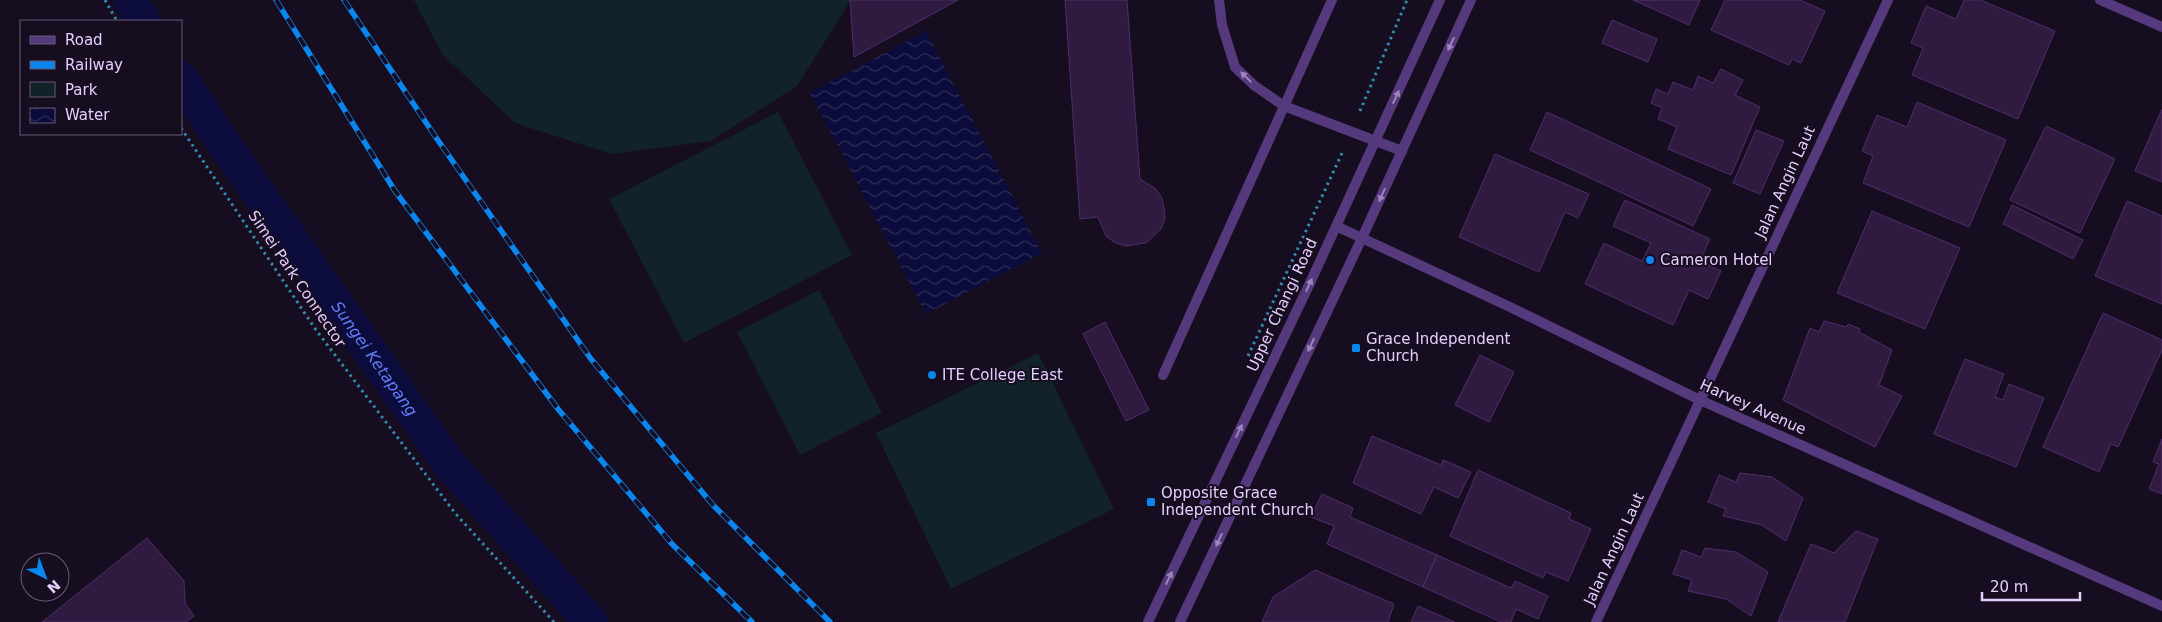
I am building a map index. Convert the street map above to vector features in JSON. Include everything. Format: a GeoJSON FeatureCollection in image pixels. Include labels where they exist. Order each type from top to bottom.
{"type":"FeatureCollection","features":[{"type":"Feature","properties":{"kind":"street"},"geometry":{"type":"LineString","coordinates":[[1219,0],[1222,25],[1235,67],[1255,86],[1284,106],[1402,151]]}},
{"type":"Feature","properties":{"kind":"street"},"geometry":{"type":"LineString","coordinates":[[1163,375],[1332,0]]}},
{"type":"Feature","properties":{"kind":"street","name":"Upper Changi Road"},"geometry":{"type":"LineString","coordinates":[[1148,622],[1336,226],[1440,0]]}},
{"type":"Feature","properties":{"kind":"street"},"geometry":{"type":"LineString","coordinates":[[1180,622],[1362,238],[1471,0]]}},
{"type":"Feature","properties":{"kind":"street","name":"Jalan Angin Laut"},"geometry":{"type":"LineString","coordinates":[[1596,622],[1888,0]]}},
{"type":"Feature","properties":{"kind":"street"},"geometry":{"type":"LineString","coordinates":[[2100,0],[2162,27]]}},
{"type":"Feature","properties":{"kind":"street","name":"Harvey Avenue"},"geometry":{"type":"LineString","coordinates":[[1336,226],[1510,307],[1700,400],[2162,606]]}},
{"type":"Feature","properties":{"kind":"path"},"geometry":{"type":"LineString","coordinates":[[105,0],[116,20]]}},
{"type":"Feature","properties":{"kind":"path"},"geometry":{"type":"LineString","coordinates":[[1245,362],[1351,132],[1407,0]]}},
{"type":"Feature","properties":{"kind":"path","name":"Simei Park Connector"},"geometry":{"type":"LineString","coordinates":[[182,129],[316,330],[455,513],[554,622]]}},
{"type":"Feature","properties":{"kind":"green space"},"geometry":{"type":"Polygon","coordinates":[[[414,0],[851,0],[797,86],[711,141],[611,154],[515,123],[442,54],[414,0]]]}},
{"type":"Feature","properties":{"kind":"green space"},"geometry":{"type":"Polygon","coordinates":[[[778,112],[852,255],[684,343],[609,199],[778,112]]]}},
{"type":"Feature","properties":{"kind":"green space"},"geometry":{"type":"Polygon","coordinates":[[[819,290],[882,413],[800,455],[737,332],[819,290]]]}},
{"type":"Feature","properties":{"kind":"green space"},"geometry":{"type":"Polygon","coordinates":[[[1038,353],[1114,509],[951,589],[876,433],[1038,353]]]}},
{"type":"Feature","properties":{"kind":"water"},"geometry":{"type":"Polygon","coordinates":[[[926,31],[1042,253],[926,314],[810,93],[926,31]]]}},
{"type":"Feature","properties":{"kind":"building"},"geometry":{"type":"Polygon","coordinates":[[[850,0],[958,0],[854,57],[850,0]]]}},
{"type":"Feature","properties":{"kind":"building"},"geometry":{"type":"Polygon","coordinates":[[[1065,0],[1127,0],[1140,179],[1156,189],[1162,198],[1165,219],[1161,229],[1146,243],[1125,246],[1114,242],[1106,236],[1098,217],[1080,219],[1065,0]]]}},
{"type":"Feature","properties":{"kind":"building"},"geometry":{"type":"Polygon","coordinates":[[[1633,0],[1700,0],[1689,25],[1633,0]]]}},
{"type":"Feature","properties":{"kind":"building"},"geometry":{"type":"Polygon","coordinates":[[[1725,0],[1800,0],[1825,11],[1801,63],[1792,59],[1789,65],[1711,30],[1725,0]]]}},
{"type":"Feature","properties":{"kind":"building"},"geometry":{"type":"Polygon","coordinates":[[[1964,0],[1980,0],[2055,31],[2018,119],[1912,75],[1923,48],[1911,43],[1926,6],[1956,19],[1964,0]]]}},
{"type":"Feature","properties":{"kind":"building"},"geometry":{"type":"Polygon","coordinates":[[[1612,20],[1657,39],[1648,62],[1602,43],[1612,20]]]}},
{"type":"Feature","properties":{"kind":"building"},"geometry":{"type":"Polygon","coordinates":[[[1721,69],[1743,80],[1735,95],[1760,107],[1731,175],[1668,149],[1677,127],[1658,119],[1662,108],[1651,103],[1656,89],[1668,94],[1673,82],[1693,90],[1698,76],[1713,83],[1721,69]]]}},
{"type":"Feature","properties":{"kind":"building"},"geometry":{"type":"Polygon","coordinates":[[[1917,102],[2006,140],[1969,227],[1863,183],[1873,156],[1862,151],[1877,115],[1907,127],[1917,102]]]}},
{"type":"Feature","properties":{"kind":"building"},"geometry":{"type":"Polygon","coordinates":[[[2162,109],[2162,182],[2135,171],[2162,109]]]}},
{"type":"Feature","properties":{"kind":"building"},"geometry":{"type":"Polygon","coordinates":[[[1547,112],[1711,189],[1693,226],[1530,150],[1547,112]]]}},
{"type":"Feature","properties":{"kind":"building"},"geometry":{"type":"Polygon","coordinates":[[[2046,126],[2115,159],[2080,233],[2010,200],[2046,126]]]}},
{"type":"Feature","properties":{"kind":"building"},"geometry":{"type":"Polygon","coordinates":[[[1756,130],[1784,141],[1760,194],[1733,183],[1756,130]]]}},
{"type":"Feature","properties":{"kind":"building"},"geometry":{"type":"Polygon","coordinates":[[[1495,154],[1589,194],[1578,218],[1565,212],[1539,272],[1459,237],[1495,154]]]}},
{"type":"Feature","properties":{"kind":"building"},"geometry":{"type":"Polygon","coordinates":[[[1625,200],[1710,239],[1700,261],[1721,271],[1708,299],[1689,290],[1673,325],[1585,284],[1604,243],[1642,261],[1651,243],[1613,226],[1625,200]]]}},
{"type":"Feature","properties":{"kind":"building"},"geometry":{"type":"Polygon","coordinates":[[[2127,201],[2162,216],[2162,304],[2095,276],[2127,201]]]}},
{"type":"Feature","properties":{"kind":"building"},"geometry":{"type":"Polygon","coordinates":[[[2012,205],[2083,240],[2073,259],[2003,224],[2012,205]]]}},
{"type":"Feature","properties":{"kind":"building"},"geometry":{"type":"Polygon","coordinates":[[[1872,211],[1960,248],[1925,329],[1837,293],[1872,211]]]}},
{"type":"Feature","properties":{"kind":"building"},"geometry":{"type":"Polygon","coordinates":[[[2103,313],[2162,340],[2162,350],[2118,447],[2111,444],[2099,472],[2043,447],[2103,313]]]}},
{"type":"Feature","properties":{"kind":"building"},"geometry":{"type":"Polygon","coordinates":[[[1824,321],[1847,327],[1848,324],[1860,329],[1859,332],[1892,350],[1879,385],[1902,396],[1875,447],[1783,400],[1810,328],[1819,332],[1824,321]]]}},
{"type":"Feature","properties":{"kind":"building"},"geometry":{"type":"Polygon","coordinates":[[[1105,322],[1149,410],[1126,421],[1083,334],[1105,322]]]}},
{"type":"Feature","properties":{"kind":"building"},"geometry":{"type":"Polygon","coordinates":[[[1480,355],[1514,372],[1489,422],[1455,405],[1480,355]]]}},
{"type":"Feature","properties":{"kind":"building"},"geometry":{"type":"Polygon","coordinates":[[[1965,359],[2004,374],[1995,397],[2003,400],[2009,384],[2044,398],[2016,467],[1934,434],[1965,359]]]}},
{"type":"Feature","properties":{"kind":"building"},"geometry":{"type":"Polygon","coordinates":[[[1372,436],[1441,465],[1443,460],[1471,472],[1458,498],[1434,487],[1421,514],[1353,483],[1372,436]]]}},
{"type":"Feature","properties":{"kind":"building"},"geometry":{"type":"Polygon","coordinates":[[[2162,439],[2162,494],[2149,489],[2159,464],[2153,462],[2162,439]]]}},
{"type":"Feature","properties":{"kind":"building"},"geometry":{"type":"Polygon","coordinates":[[[1478,470],[1571,513],[1569,519],[1591,529],[1568,581],[1546,572],[1543,578],[1450,536],[1478,470]]]}},
{"type":"Feature","properties":{"kind":"building"},"geometry":{"type":"Polygon","coordinates":[[[1740,473],[1772,477],[1803,498],[1786,541],[1762,525],[1723,516],[1726,509],[1708,502],[1719,475],[1736,482],[1740,473]]]}},
{"type":"Feature","properties":{"kind":"building"},"geometry":{"type":"Polygon","coordinates":[[[1322,494],[1353,508],[1350,517],[1437,555],[1423,587],[1327,544],[1334,526],[1311,517],[1322,494]]]}},
{"type":"Feature","properties":{"kind":"building"},"geometry":{"type":"Polygon","coordinates":[[[1856,531],[1878,539],[1845,622],[1778,622],[1811,544],[1834,553],[1856,531]]]}},
{"type":"Feature","properties":{"kind":"building"},"geometry":{"type":"Polygon","coordinates":[[[147,538],[184,581],[185,603],[194,616],[186,622],[42,622],[67,602],[70,602],[70,600],[147,538]]]}},
{"type":"Feature","properties":{"kind":"building"},"geometry":{"type":"Polygon","coordinates":[[[1705,548],[1736,552],[1768,572],[1751,616],[1726,599],[1688,591],[1692,580],[1673,574],[1682,550],[1701,557],[1705,548]]]}},
{"type":"Feature","properties":{"kind":"building"},"geometry":{"type":"Polygon","coordinates":[[[1437,555],[1511,588],[1515,581],[1548,596],[1538,619],[1516,609],[1511,622],[1501,622],[1423,587],[1437,555]]]}},
{"type":"Feature","properties":{"kind":"building"},"geometry":{"type":"Polygon","coordinates":[[[1315,570],[1394,604],[1388,622],[1262,622],[1273,597],[1315,570]]]}},
{"type":"Feature","properties":{"kind":"building"},"geometry":{"type":"Polygon","coordinates":[[[1418,606],[1455,622],[1411,622],[1418,606]]]}},
{"type":"Feature","properties":{"kind":"waterway","name":"Sungei Ketapang"},"geometry":{"type":"LineString","coordinates":[[130,0],[143,20]]}},
{"type":"Feature","properties":{"kind":"waterway","name":"Sungei Ketapang"},"geometry":{"type":"LineString","coordinates":[[182,80],[224,144],[449,464],[591,622]]}},
{"type":"Feature","properties":{"kind":"railway"},"geometry":{"type":"LineString","coordinates":[[276,0],[395,191],[558,409],[672,544],[752,622]]}},
{"type":"Feature","properties":{"kind":"railway"},"geometry":{"type":"LineString","coordinates":[[344,0],[435,136],[591,359],[713,505],[830,622]]}},
{"type":"Feature","properties":{"kind":"place","name":"Cameron Hotel"},"geometry":{"type":"Point","coordinates":[1650,260]}},
{"type":"Feature","properties":{"kind":"place","name":"Grace Independent Church"},"geometry":{"type":"Point","coordinates":[1356,348]}},
{"type":"Feature","properties":{"kind":"place","name":"ITE College East"},"geometry":{"type":"Point","coordinates":[932,375]}},
{"type":"Feature","properties":{"kind":"place","name":"Opposite Grace Independent Church"},"geometry":{"type":"Point","coordinates":[1151,502]}}]}
